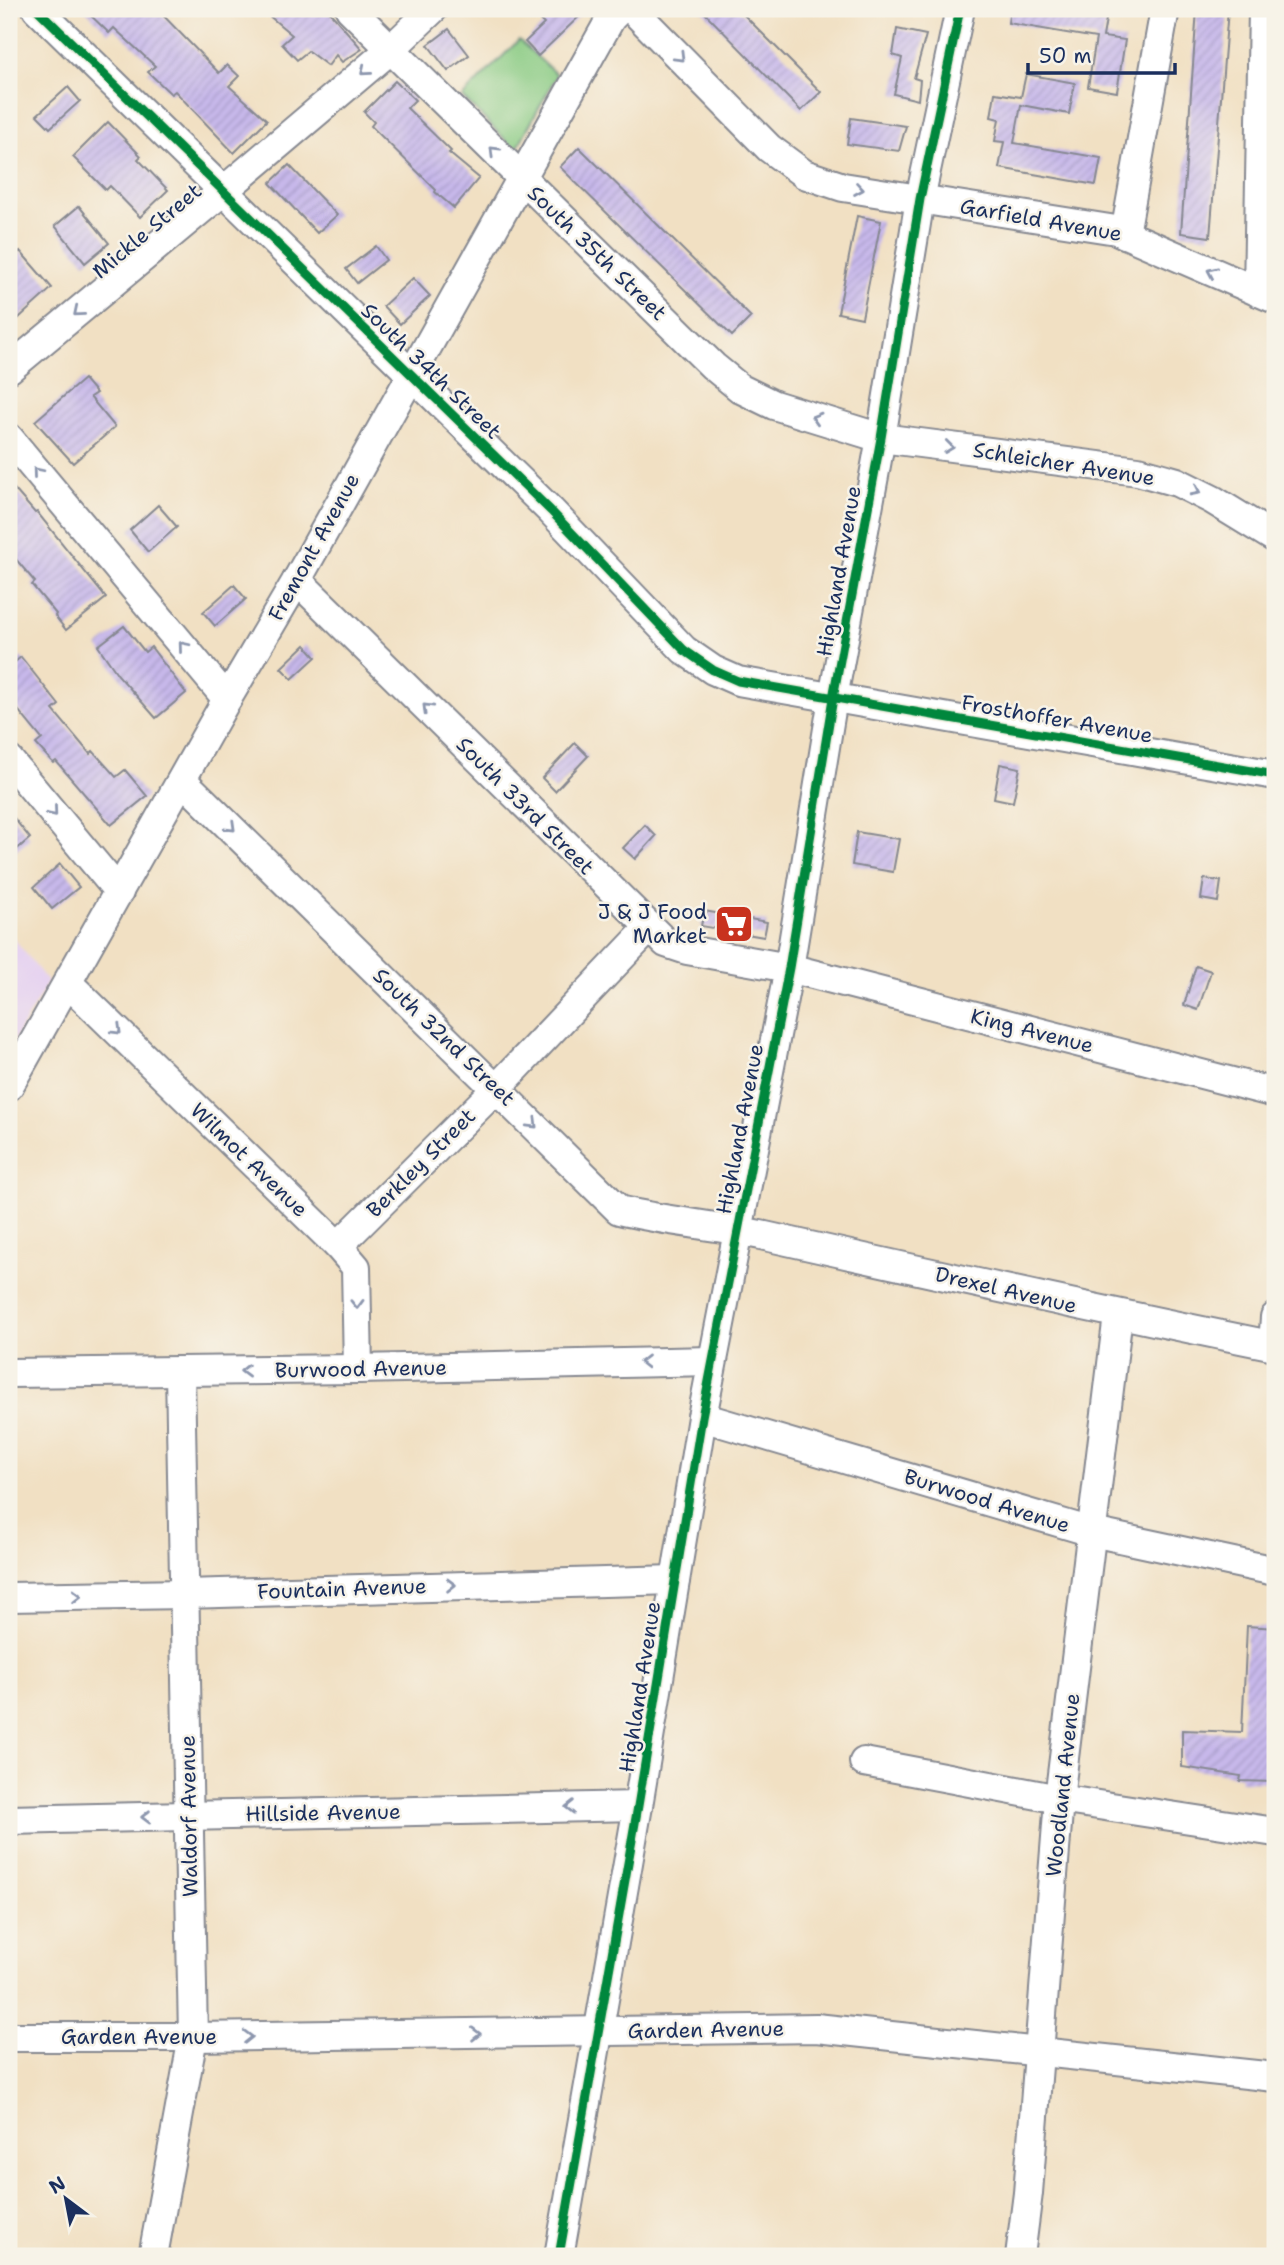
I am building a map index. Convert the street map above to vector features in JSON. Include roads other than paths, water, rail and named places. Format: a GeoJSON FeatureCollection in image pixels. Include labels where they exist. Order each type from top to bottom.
{"type":"FeatureCollection","features":[{"type":"Feature","properties":{"kind":"street","name":"South 34th Street"},"geometry":{"type":"LineString","coordinates":[[37,9],[551,511],[684,650],[713,670],[738,681],[833,698]]}},
{"type":"Feature","properties":{"kind":"street","name":"South 35th Street"},"geometry":{"type":"LineString","coordinates":[[350,9],[713,366],[741,389],[774,405],[881,438]]}},
{"type":"Feature","properties":{"kind":"street","name":"Mickle Street"},"geometry":{"type":"LineString","coordinates":[[9,369],[391,49],[433,9]]}},
{"type":"Feature","properties":{"kind":"street","name":"Fremont Avenue"},"geometry":{"type":"LineString","coordinates":[[9,1086],[297,580],[611,18],[620,9]]}},
{"type":"Feature","properties":{"kind":"street","name":"Garfield Avenue"},"geometry":{"type":"LineString","coordinates":[[632,9],[769,148],[804,174],[843,187],[1116,230],[1266,296]]}},
{"type":"Feature","properties":{"kind":"street","name":"Highland Avenue"},"geometry":{"type":"LineString","coordinates":[[559,2256],[638,1806],[702,1417],[789,968],[920,199],[960,9]]}},
{"type":"Feature","properties":{"kind":"street"},"geometry":{"type":"LineString","coordinates":[[1125,234],[1165,9]]}},
{"type":"Feature","properties":{"kind":"street"},"geometry":{"type":"LineString","coordinates":[[1264,9],[1266,296]]}},
{"type":"Feature","properties":{"kind":"street"},"geometry":{"type":"LineString","coordinates":[[9,438],[227,699]]}},
{"type":"Feature","properties":{"kind":"street","name":"Schleicher Avenue"},"geometry":{"type":"LineString","coordinates":[[881,438],[1138,471],[1177,482],[1213,500],[1275,538]]}},
{"type":"Feature","properties":{"kind":"street","name":"South 33rd Street"},"geometry":{"type":"LineString","coordinates":[[297,580],[666,943],[687,950],[789,968]]}},
{"type":"Feature","properties":{"kind":"street","name":"Frosthoffer Avenue"},"geometry":{"type":"LineString","coordinates":[[833,698],[1275,775]]}},
{"type":"Feature","properties":{"kind":"street"},"geometry":{"type":"LineString","coordinates":[[9,760],[119,892]]}},
{"type":"Feature","properties":{"kind":"street","name":"South 32nd Street"},"geometry":{"type":"LineString","coordinates":[[182,780],[619,1210],[646,1217],[738,1230]]}},
{"type":"Feature","properties":{"kind":"street","name":"Berkley Street"},"geometry":{"type":"LineString","coordinates":[[338,1246],[496,1088],[649,928]]}},
{"type":"Feature","properties":{"kind":"street","name":"King Avenue"},"geometry":{"type":"LineString","coordinates":[[789,968],[1275,1093]]}},
{"type":"Feature","properties":{"kind":"street","name":"Wilmot Avenue"},"geometry":{"type":"LineString","coordinates":[[68,983],[338,1246],[356,1267],[358,1369]]}},
{"type":"Feature","properties":{"kind":"street","name":"Drexel Avenue"},"geometry":{"type":"LineString","coordinates":[[738,1230],[1118,1315],[1274,1345]]}},
{"type":"Feature","properties":{"kind":"street","name":"Woodland Avenue"},"geometry":{"type":"LineString","coordinates":[[1020,2256],[1028,2193],[1059,1799],[1118,1315]]}},
{"type":"Feature","properties":{"kind":"street"},"geometry":{"type":"LineString","coordinates":[[1274,1345],[1275,1317]]}},
{"type":"Feature","properties":{"kind":"street","name":"Burwood Avenue"},"geometry":{"type":"LineString","coordinates":[[9,1373],[712,1361]]}},
{"type":"Feature","properties":{"kind":"street","name":"Waldorf Avenue"},"geometry":{"type":"LineString","coordinates":[[153,2256],[192,2037],[180,1372]]}},
{"type":"Feature","properties":{"kind":"street","name":"Burwood Avenue"},"geometry":{"type":"LineString","coordinates":[[702,1417],[1092,1532],[1275,1571]]}},
{"type":"Feature","properties":{"kind":"street","name":"Fountain Avenue"},"geometry":{"type":"LineString","coordinates":[[9,1597],[675,1580]]}},
{"type":"Feature","properties":{"kind":"street"},"geometry":{"type":"LineString","coordinates":[[864,1762],[1059,1799],[1275,1832]]}},
{"type":"Feature","properties":{"kind":"street","name":"Hillside Avenue"},"geometry":{"type":"LineString","coordinates":[[9,1819],[638,1806]]}},
{"type":"Feature","properties":{"kind":"street","name":"Garden Avenue"},"geometry":{"type":"LineString","coordinates":[[9,2037],[816,2028],[1275,2077]]}},
{"type":"Feature","properties":{"kind":"place","name":"J & J Food Market"},"geometry":{"type":"Point","coordinates":[734,924]}}]}
